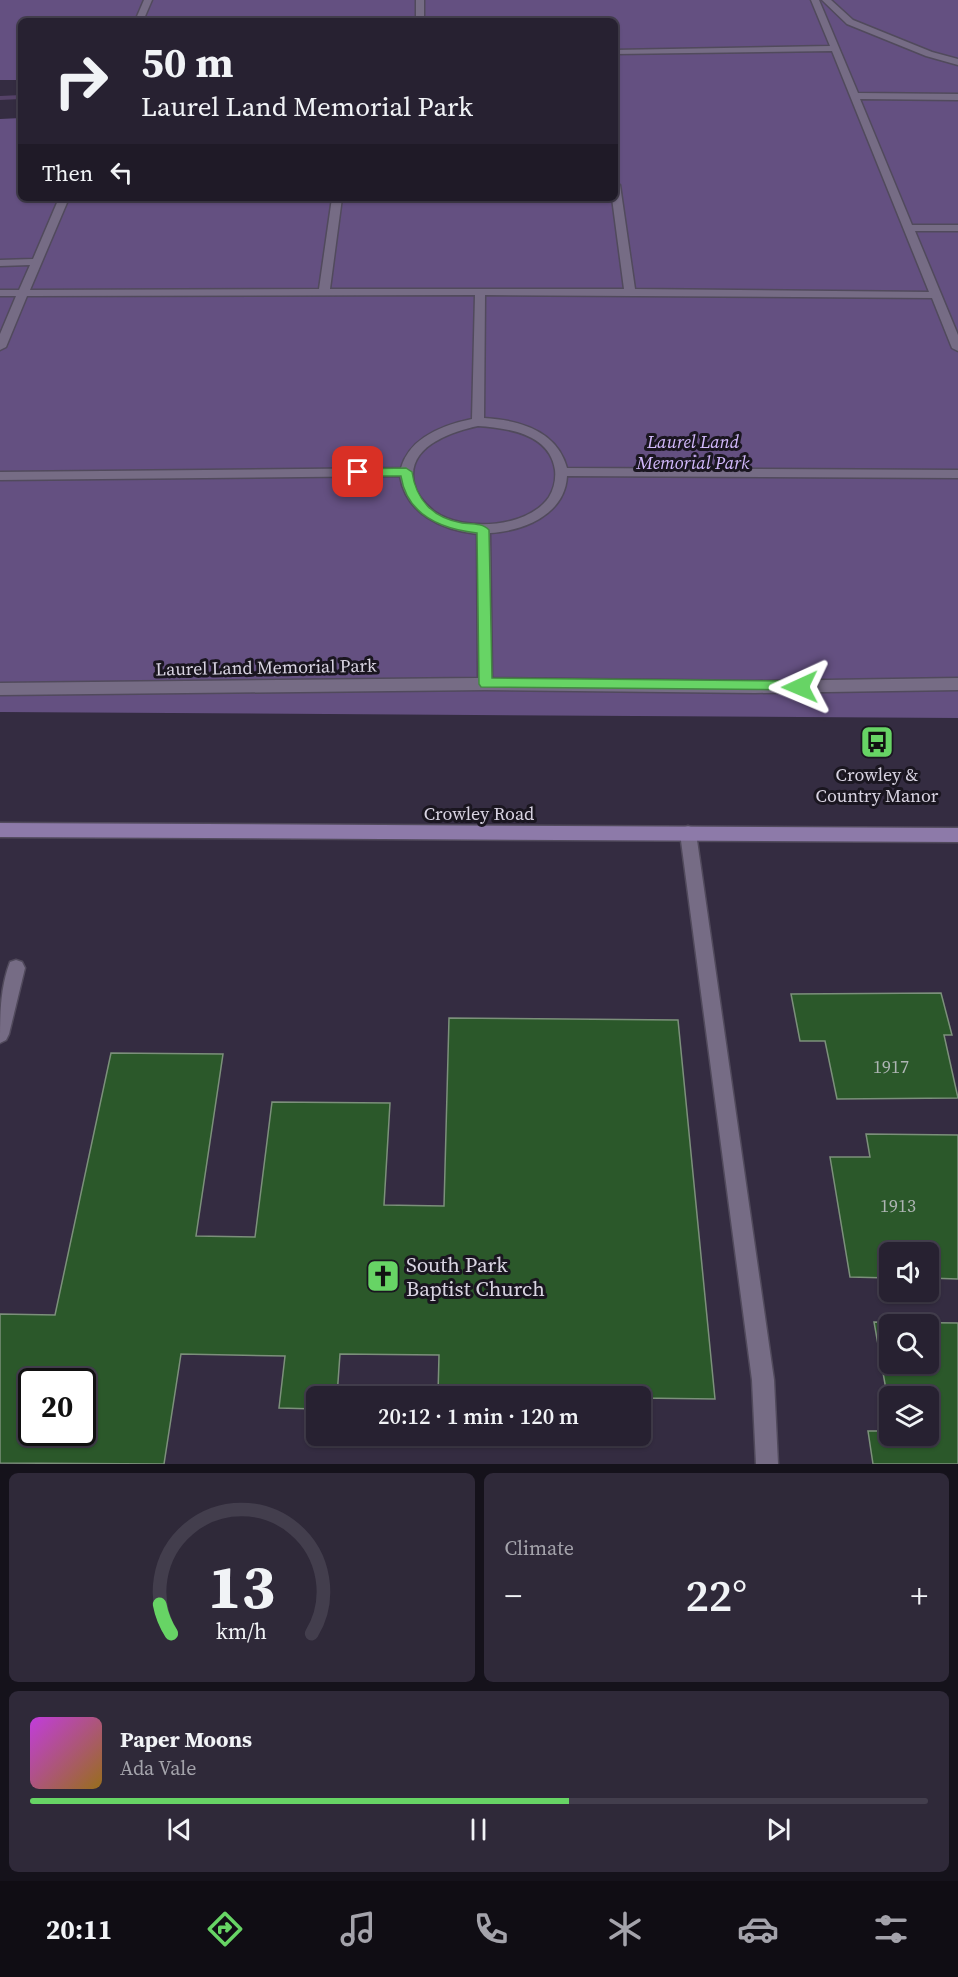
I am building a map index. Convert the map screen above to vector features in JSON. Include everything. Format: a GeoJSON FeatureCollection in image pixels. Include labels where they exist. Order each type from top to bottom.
{"type":"FeatureCollection","features":[{"type":"Feature","properties":{"kind":"main road","name":"Crowley Road"},"geometry":{"type":"LineString","coordinates":[[0,830],[958,835]]}},
{"type":"Feature","properties":{"kind":"lane"},"geometry":{"type":"LineString","coordinates":[[140,18],[148,0]]}},
{"type":"Feature","properties":{"kind":"lane"},"geometry":{"type":"LineString","coordinates":[[420,0],[420,18]]}},
{"type":"Feature","properties":{"kind":"lane"},"geometry":{"type":"LineString","coordinates":[[815,0],[958,348]]}},
{"type":"Feature","properties":{"kind":"lane"},"geometry":{"type":"LineString","coordinates":[[826,0],[850,22],[929,54],[958,62]]}},
{"type":"Feature","properties":{"kind":"lane"},"geometry":{"type":"LineString","coordinates":[[618,52],[835,48]]}},
{"type":"Feature","properties":{"kind":"lane"},"geometry":{"type":"LineString","coordinates":[[854,96],[958,98]]}},
{"type":"Feature","properties":{"kind":"lane"},"geometry":{"type":"LineString","coordinates":[[0,347],[63,201]]}},
{"type":"Feature","properties":{"kind":"lane"},"geometry":{"type":"LineString","coordinates":[[324,292],[337,201]]}},
{"type":"Feature","properties":{"kind":"lane"},"geometry":{"type":"LineString","coordinates":[[617,201],[630,292]]}},
{"type":"Feature","properties":{"kind":"lane"},"geometry":{"type":"LineString","coordinates":[[908,228],[958,228]]}},
{"type":"Feature","properties":{"kind":"lane"},"geometry":{"type":"LineString","coordinates":[[0,262],[36,262]]}},
{"type":"Feature","properties":{"kind":"lane"},"geometry":{"type":"LineString","coordinates":[[478,422],[480,292]]}},
{"type":"Feature","properties":{"kind":"lane"},"geometry":{"type":"LineString","coordinates":[[0,293],[630,292],[936,295]]}},
{"type":"Feature","properties":{"kind":"lane"},"geometry":{"type":"LineString","coordinates":[[478,422],[502,423],[525,429],[543,440],[556,455],[562,472],[560,489],[550,506],[532,519],[509,527],[483,530],[458,526],[436,518],[418,505],[409,489],[406,472],[411,457],[422,443],[437,432],[456,425],[478,422]]}},
{"type":"Feature","properties":{"kind":"lane"},"geometry":{"type":"LineString","coordinates":[[0,476],[406,472]]}},
{"type":"Feature","properties":{"kind":"lane"},"geometry":{"type":"LineString","coordinates":[[562,472],[958,474]]}},
{"type":"Feature","properties":{"kind":"lane"},"geometry":{"type":"LineString","coordinates":[[483,530],[485,684]]}},
{"type":"Feature","properties":{"kind":"lane","name":"Laurel Land Memorial Park"},"geometry":{"type":"LineString","coordinates":[[0,689],[485,684],[755,687],[958,684]]}},
{"type":"Feature","properties":{"kind":"lane"},"geometry":{"type":"LineString","coordinates":[[688,834],[763,1380],[767,1464]]}},
{"type":"Feature","properties":{"kind":"lane"},"geometry":{"type":"LineString","coordinates":[[0,1034],[16,968]]}},
{"type":"Feature","properties":{"kind":"green space","name":"Laurel Land Memorial Park"},"geometry":{"type":"Polygon","coordinates":[[[0,0],[958,0],[958,718],[0,712],[0,119],[18,118],[18,201],[618,201],[618,18],[18,18],[18,80],[0,80],[0,0]]]}},
{"type":"Feature","properties":{"kind":"building"},"geometry":{"type":"Polygon","coordinates":[[[941,993],[952,1035],[944,1035],[958,1098],[837,1099],[825,1041],[800,1041],[791,994],[941,993]]]}},
{"type":"Feature","properties":{"kind":"building","name":"South Park Baptist Church"},"geometry":{"type":"Polygon","coordinates":[[[449,1018],[678,1020],[715,1399],[651,1398],[651,1386],[438,1386],[439,1355],[340,1354],[338,1386],[306,1386],[306,1409],[279,1408],[285,1356],[181,1354],[164,1464],[0,1463],[0,1314],[55,1315],[111,1053],[223,1054],[196,1236],[255,1237],[272,1102],[390,1103],[384,1205],[444,1206],[449,1018]]]}},
{"type":"Feature","properties":{"kind":"building"},"geometry":{"type":"Polygon","coordinates":[[[866,1134],[958,1135],[958,1279],[939,1278],[939,1242],[879,1242],[879,1278],[850,1277],[830,1157],[870,1157],[866,1134]]]}},
{"type":"Feature","properties":{"kind":"building"},"geometry":{"type":"Polygon","coordinates":[[[874,1322],[879,1322],[879,1350],[874,1322]]]}},
{"type":"Feature","properties":{"kind":"building"},"geometry":{"type":"Polygon","coordinates":[[[939,1323],[958,1323],[958,1464],[873,1464],[868,1431],[879,1431],[879,1446],[939,1446],[939,1386],[885,1386],[883,1374],[939,1374],[939,1323]]]}},
{"type":"Feature","properties":{"kind":"waterway"},"geometry":{"type":"LineString","coordinates":[[0,98],[18,97]]}},
{"type":"Feature","properties":{"kind":"place","name":"Crowley & Country Manor"},"geometry":{"type":"Point","coordinates":[877,742]}},
{"type":"Feature","properties":{"kind":"place","name":"South Park Baptist Church"},"geometry":{"type":"Point","coordinates":[383,1276]}},
{"type":"Feature","properties":{"kind":"route"},"geometry":{"type":"LineString","coordinates":[[358,472],[406,472],[409,489],[418,505],[436,518],[458,526],[483,530],[485,684],[800,687]]}}]}
